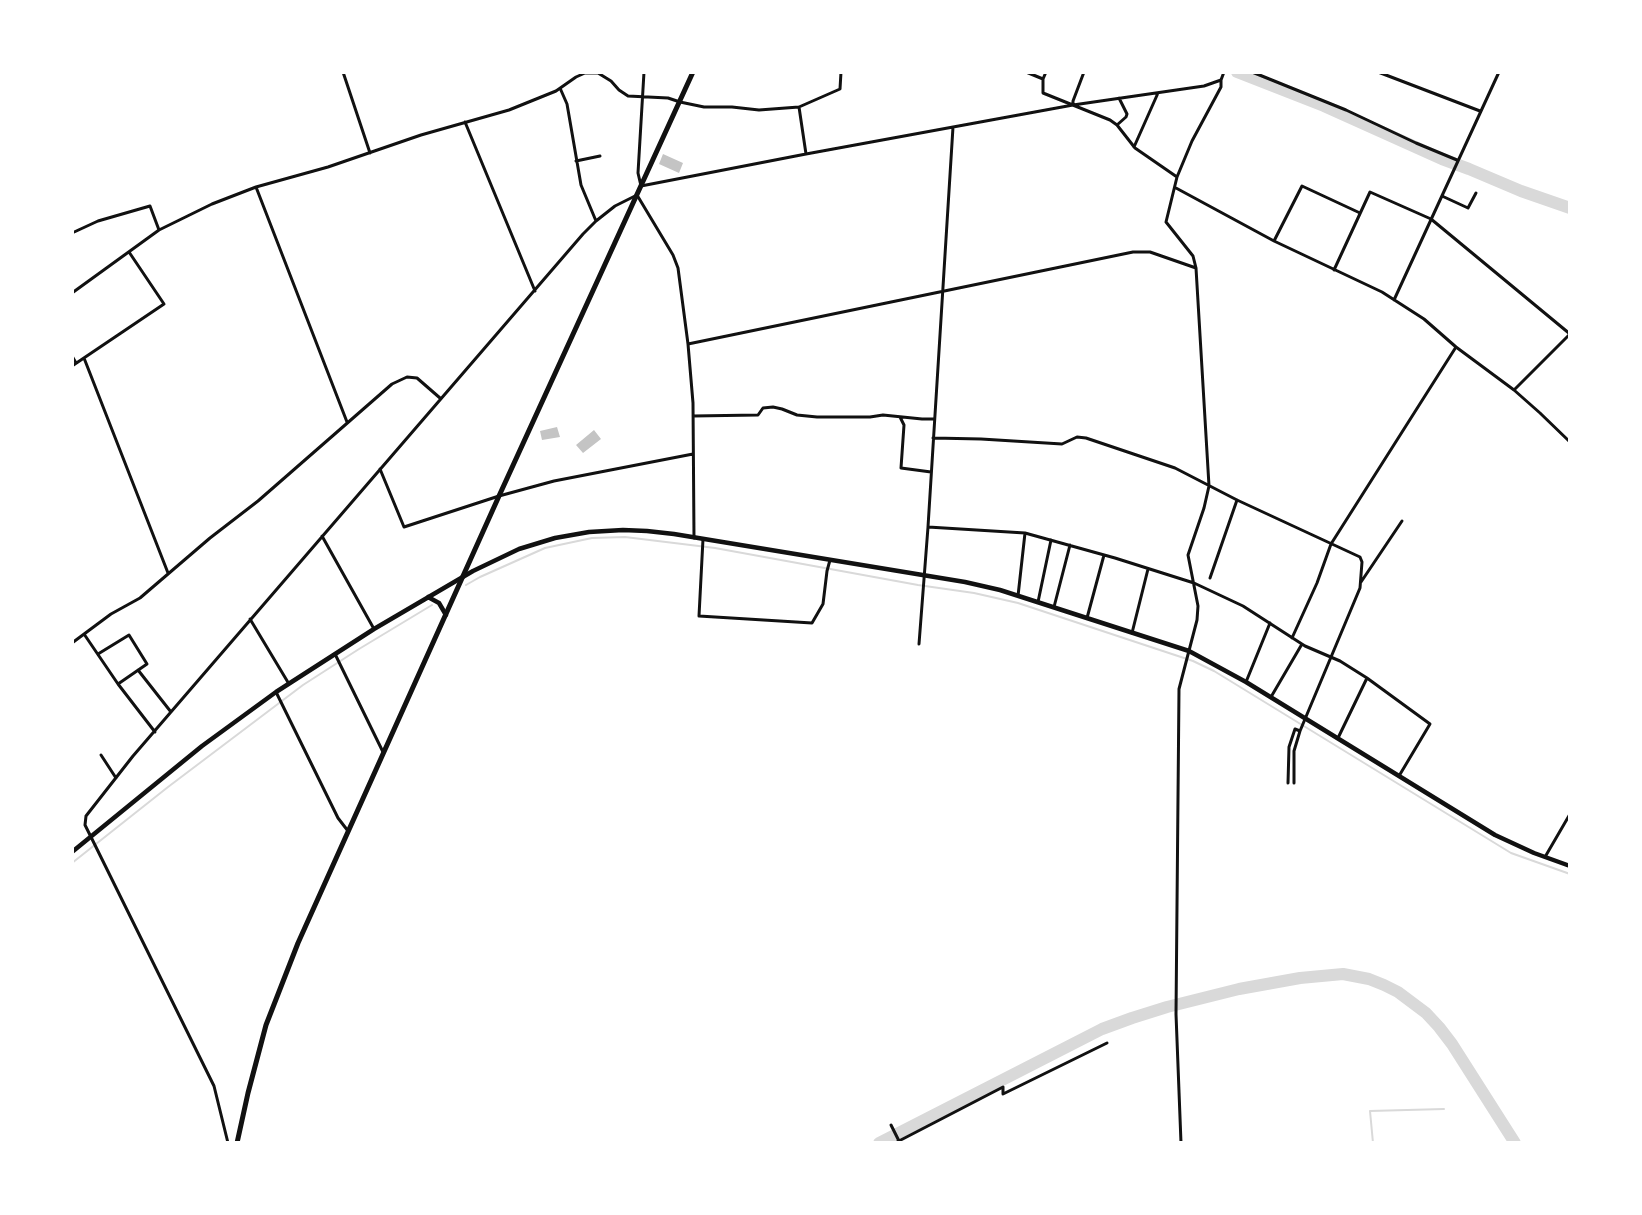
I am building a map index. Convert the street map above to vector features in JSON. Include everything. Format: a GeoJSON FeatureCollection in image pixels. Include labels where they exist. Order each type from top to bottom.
{"type":"FeatureCollection","features":[{"type":"Feature","properties":{"kind":"main road"},"geometry":{"type":"LineString","coordinates":[[237,1143],[266,1025],[298,943],[693,72]]}},
{"type":"Feature","properties":{"kind":"main road"},"geometry":{"type":"LineString","coordinates":[[72,852],[202,746],[276,692],[374,629],[463,577],[519,549],[573,534],[606,530],[647,531],[703,539],[965,582],[1038,602],[1189,651],[1306,718],[1495,835],[1570,866]]}},
{"type":"Feature","properties":{"kind":"main road"},"geometry":{"type":"LineString","coordinates":[[428,597],[439,603],[446,615]]}},
{"type":"Feature","properties":{"kind":"street"},"geometry":{"type":"LineString","coordinates":[[343,72],[370,153]]}},
{"type":"Feature","properties":{"kind":"street"},"geometry":{"type":"LineString","coordinates":[[72,293],[159,230],[212,204],[256,187],[328,167],[421,135],[509,110],[556,91],[585,73],[594,72],[611,81],[628,96],[668,98],[704,107],[759,110],[799,106],[840,89],[841,72]]}},
{"type":"Feature","properties":{"kind":"street"},"geometry":{"type":"LineString","coordinates":[[644,72],[638,173],[641,186],[1073,105],[1204,86],[1221,80]]}},
{"type":"Feature","properties":{"kind":"street"},"geometry":{"type":"LineString","coordinates":[[1028,72],[1042,79]]}},
{"type":"Feature","properties":{"kind":"street"},"geometry":{"type":"LineString","coordinates":[[1046,72],[1042,79],[1043,93],[1104,117],[1117,125],[1134,147],[1178,177]]}},
{"type":"Feature","properties":{"kind":"street"},"geometry":{"type":"LineString","coordinates":[[1073,105],[1084,72]]}},
{"type":"Feature","properties":{"kind":"street"},"geometry":{"type":"LineString","coordinates":[[1181,1143],[1176,1014],[1179,689],[1197,620],[1198,606],[1188,555],[1209,486],[1196,268],[1193,256],[1166,222],[1178,177],[1192,141],[1221,87],[1224,72]]}},
{"type":"Feature","properties":{"kind":"street"},"geometry":{"type":"LineString","coordinates":[[1252,72],[1347,110],[1458,160]]}},
{"type":"Feature","properties":{"kind":"street"},"geometry":{"type":"LineString","coordinates":[[1378,72],[1480,111]]}},
{"type":"Feature","properties":{"kind":"street"},"geometry":{"type":"LineString","coordinates":[[1394,300],[1498,72]]}},
{"type":"Feature","properties":{"kind":"street"},"geometry":{"type":"LineString","coordinates":[[560,88],[567,104],[580,185],[596,221]]}},
{"type":"Feature","properties":{"kind":"street"},"geometry":{"type":"LineString","coordinates":[[1134,147],[1158,93]]}},
{"type":"Feature","properties":{"kind":"street"},"geometry":{"type":"LineString","coordinates":[[1117,125],[1127,114],[1119,98]]}},
{"type":"Feature","properties":{"kind":"street"},"geometry":{"type":"LineString","coordinates":[[799,106],[806,154]]}},
{"type":"Feature","properties":{"kind":"street"},"geometry":{"type":"LineString","coordinates":[[465,122],[535,291]]}},
{"type":"Feature","properties":{"kind":"street"},"geometry":{"type":"LineString","coordinates":[[919,644],[953,127]]}},
{"type":"Feature","properties":{"kind":"street"},"geometry":{"type":"LineString","coordinates":[[576,161],[600,156]]}},
{"type":"Feature","properties":{"kind":"street"},"geometry":{"type":"LineString","coordinates":[[1274,241],[1302,186],[1360,213]]}},
{"type":"Feature","properties":{"kind":"street"},"geometry":{"type":"LineString","coordinates":[[256,187],[347,422]]}},
{"type":"Feature","properties":{"kind":"street"},"geometry":{"type":"LineString","coordinates":[[1175,188],[1274,241],[1382,292],[1424,319],[1514,390],[1570,442]]}},
{"type":"Feature","properties":{"kind":"street"},"geometry":{"type":"LineString","coordinates":[[1334,270],[1370,192],[1431,219],[1570,334],[1514,390]]}},
{"type":"Feature","properties":{"kind":"street"},"geometry":{"type":"LineString","coordinates":[[1442,196],[1468,208],[1476,193]]}},
{"type":"Feature","properties":{"kind":"street"},"geometry":{"type":"LineString","coordinates":[[228,1143],[214,1086],[85,825],[86,816],[250,619],[596,221],[615,206],[637,195],[673,255],[678,268],[688,344],[693,416],[694,538]]}},
{"type":"Feature","properties":{"kind":"street"},"geometry":{"type":"LineString","coordinates":[[72,233],[98,221],[150,206],[159,230]]}},
{"type":"Feature","properties":{"kind":"street"},"geometry":{"type":"LineString","coordinates":[[72,366],[164,304],[129,252]]}},
{"type":"Feature","properties":{"kind":"street"},"geometry":{"type":"LineString","coordinates":[[688,344],[1133,252],[1150,252],[1196,268]]}},
{"type":"Feature","properties":{"kind":"street"},"geometry":{"type":"LineString","coordinates":[[1292,638],[1317,583],[1331,544],[1456,346]]}},
{"type":"Feature","properties":{"kind":"street"},"geometry":{"type":"LineString","coordinates":[[72,356],[76,363]]}},
{"type":"Feature","properties":{"kind":"street"},"geometry":{"type":"LineString","coordinates":[[84,358],[168,573]]}},
{"type":"Feature","properties":{"kind":"street"},"geometry":{"type":"LineString","coordinates":[[72,643],[111,614],[140,598],[258,501],[392,384],[407,377],[417,378],[440,399]]}},
{"type":"Feature","properties":{"kind":"street"},"geometry":{"type":"LineString","coordinates":[[693,416],[758,415],[763,408],[773,407],[797,415],[817,417],[883,415],[934,419]]}},
{"type":"Feature","properties":{"kind":"street"},"geometry":{"type":"LineString","coordinates":[[900,417],[904,425],[901,468],[931,472]]}},
{"type":"Feature","properties":{"kind":"street"},"geometry":{"type":"LineString","coordinates":[[933,438],[1062,444],[1077,437],[1086,438],[1175,468],[1237,500],[1360,557],[1362,562],[1360,584]]}},
{"type":"Feature","properties":{"kind":"street"},"geometry":{"type":"LineString","coordinates":[[380,469],[404,527],[554,480],[693,454]]}},
{"type":"Feature","properties":{"kind":"street"},"geometry":{"type":"LineString","coordinates":[[1210,578],[1237,500]]}},
{"type":"Feature","properties":{"kind":"street"},"geometry":{"type":"LineString","coordinates":[[1294,783],[1294,751],[1300,731],[1360,584],[1402,521]]}},
{"type":"Feature","properties":{"kind":"street"},"geometry":{"type":"LineString","coordinates":[[928,527],[1025,533],[1194,584],[1243,606],[1302,644],[1340,660],[1430,724],[1399,776]]}},
{"type":"Feature","properties":{"kind":"street"},"geometry":{"type":"LineString","coordinates":[[1017,596],[1025,533]]}},
{"type":"Feature","properties":{"kind":"street"},"geometry":{"type":"LineString","coordinates":[[322,536],[374,629]]}},
{"type":"Feature","properties":{"kind":"street"},"geometry":{"type":"LineString","coordinates":[[703,539],[699,616],[812,624],[823,604],[830,560]]}},
{"type":"Feature","properties":{"kind":"street"},"geometry":{"type":"LineString","coordinates":[[1038,602],[1051,540]]}},
{"type":"Feature","properties":{"kind":"street"},"geometry":{"type":"LineString","coordinates":[[1054,607],[1070,545]]}},
{"type":"Feature","properties":{"kind":"street"},"geometry":{"type":"LineString","coordinates":[[1087,618],[1104,555]]}},
{"type":"Feature","properties":{"kind":"street"},"geometry":{"type":"LineString","coordinates":[[1132,633],[1148,569]]}},
{"type":"Feature","properties":{"kind":"street"},"geometry":{"type":"LineString","coordinates":[[250,619],[289,684]]}},
{"type":"Feature","properties":{"kind":"street"},"geometry":{"type":"LineString","coordinates":[[1246,682],[1270,623]]}},
{"type":"Feature","properties":{"kind":"street"},"geometry":{"type":"LineString","coordinates":[[84,634],[118,684],[155,732]]}},
{"type":"Feature","properties":{"kind":"street"},"geometry":{"type":"LineString","coordinates":[[98,654],[129,635],[147,664],[118,684]]}},
{"type":"Feature","properties":{"kind":"street"},"geometry":{"type":"LineString","coordinates":[[1271,697],[1302,644]]}},
{"type":"Feature","properties":{"kind":"street"},"geometry":{"type":"LineString","coordinates":[[335,654],[384,752]]}},
{"type":"Feature","properties":{"kind":"street"},"geometry":{"type":"LineString","coordinates":[[138,670],[171,712]]}},
{"type":"Feature","properties":{"kind":"street"},"geometry":{"type":"LineString","coordinates":[[1338,738],[1367,678]]}},
{"type":"Feature","properties":{"kind":"street"},"geometry":{"type":"LineString","coordinates":[[276,692],[338,818],[348,831]]}},
{"type":"Feature","properties":{"kind":"street"},"geometry":{"type":"LineString","coordinates":[[1288,783],[1289,747],[1296,729],[1300,731]]}},
{"type":"Feature","properties":{"kind":"street"},"geometry":{"type":"LineString","coordinates":[[101,755],[116,778]]}},
{"type":"Feature","properties":{"kind":"street"},"geometry":{"type":"LineString","coordinates":[[1545,857],[1570,814]]}},
{"type":"Feature","properties":{"kind":"street"},"geometry":{"type":"LineString","coordinates":[[895,1143],[1003,1087],[1003,1094],[1107,1043]]}},
{"type":"Feature","properties":{"kind":"street"},"geometry":{"type":"LineString","coordinates":[[891,1125],[899,1141]]}},
{"type":"Feature","properties":{"kind":"building"},"geometry":{"type":"Polygon","coordinates":[[[663,154],[683,163],[679,173],[659,164],[663,154]]]}},
{"type":"Feature","properties":{"kind":"building"},"geometry":{"type":"Polygon","coordinates":[[[557,427],[560,437],[542,440],[540,431],[557,427]]]}},
{"type":"Feature","properties":{"kind":"building"},"geometry":{"type":"Polygon","coordinates":[[[594,430],[601,439],[583,453],[576,445],[594,430]]]}},
{"type":"Feature","properties":{"kind":"waterway"},"geometry":{"type":"LineString","coordinates":[[1237,72],[1324,106],[1442,159],[1570,208]]}},
{"type":"Feature","properties":{"kind":"waterway"},"geometry":{"type":"LineString","coordinates":[[466,585],[545,548],[592,538],[625,537],[715,548],[974,593],[1018,603],[1193,661],[1214,671],[1511,853],[1570,874]]}},
{"type":"Feature","properties":{"kind":"waterway"},"geometry":{"type":"LineString","coordinates":[[72,863],[303,685],[432,605]]}},
{"type":"Feature","properties":{"kind":"waterway"},"geometry":{"type":"LineString","coordinates":[[879,1143],[1102,1029],[1132,1018],[1239,989],[1300,978],[1343,974],[1369,979],[1384,985],[1398,992],[1426,1013],[1452,1044],[1515,1143]]}},
{"type":"Feature","properties":{"kind":"waterway"},"geometry":{"type":"LineString","coordinates":[[1373,1143],[1370,1111],[1444,1109]]}}]}
